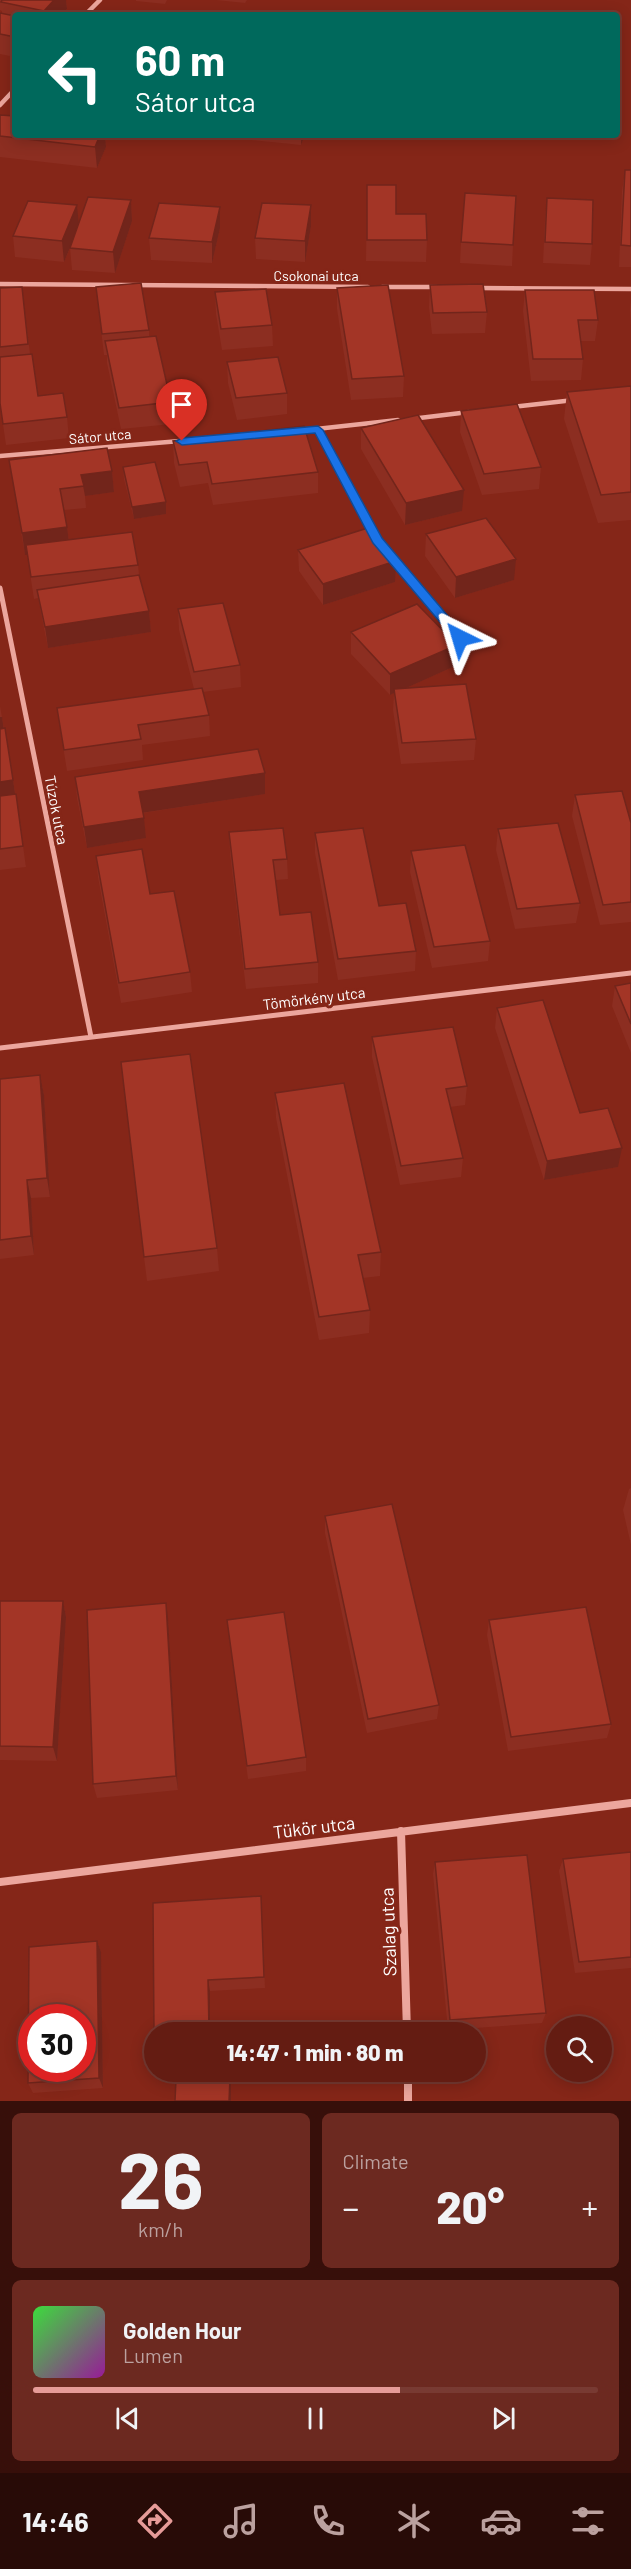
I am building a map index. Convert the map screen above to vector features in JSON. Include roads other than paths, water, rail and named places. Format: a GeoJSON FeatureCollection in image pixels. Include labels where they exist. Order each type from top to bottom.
{"type":"FeatureCollection","features":[{"type":"Feature","properties":{"kind":"street"},"geometry":{"type":"LineString","coordinates":[[89,12],[100,0]]}},
{"type":"Feature","properties":{"kind":"street"},"geometry":{"type":"LineString","coordinates":[[0,105],[12,92]]}},
{"type":"Feature","properties":{"kind":"street","name":"Csokonai utca"},"geometry":{"type":"LineString","coordinates":[[0,284],[441,287]]}},
{"type":"Feature","properties":{"kind":"street"},"geometry":{"type":"LineString","coordinates":[[476,288],[631,289]]}},
{"type":"Feature","properties":{"kind":"street"},"geometry":{"type":"LineString","coordinates":[[504,408],[585,399]]}},
{"type":"Feature","properties":{"kind":"street"},"geometry":{"type":"LineString","coordinates":[[294,432],[480,411]]}},
{"type":"Feature","properties":{"kind":"street"},"geometry":{"type":"LineString","coordinates":[[318,430],[377,540]]}},
{"type":"Feature","properties":{"kind":"street","name":"Sátor utca"},"geometry":{"type":"LineString","coordinates":[[0,456],[188,441]]}},
{"type":"Feature","properties":{"kind":"street"},"geometry":{"type":"LineString","coordinates":[[385,549],[460,638]]}},
{"type":"Feature","properties":{"kind":"street","name":"Túzok utca"},"geometry":{"type":"LineString","coordinates":[[0,588],[91,1037]]}},
{"type":"Feature","properties":{"kind":"street","name":"Tömörkény utca"},"geometry":{"type":"LineString","coordinates":[[0,1048],[631,973]]}},
{"type":"Feature","properties":{"kind":"street","name":"Tükör utca"},"geometry":{"type":"LineString","coordinates":[[0,1882],[631,1803]]}},
{"type":"Feature","properties":{"kind":"street","name":"Szalag utca"},"geometry":{"type":"LineString","coordinates":[[401,1831],[407,2022]]}},
{"type":"Feature","properties":{"kind":"street"},"geometry":{"type":"LineString","coordinates":[[408,2082],[408,2101]]}}]}
